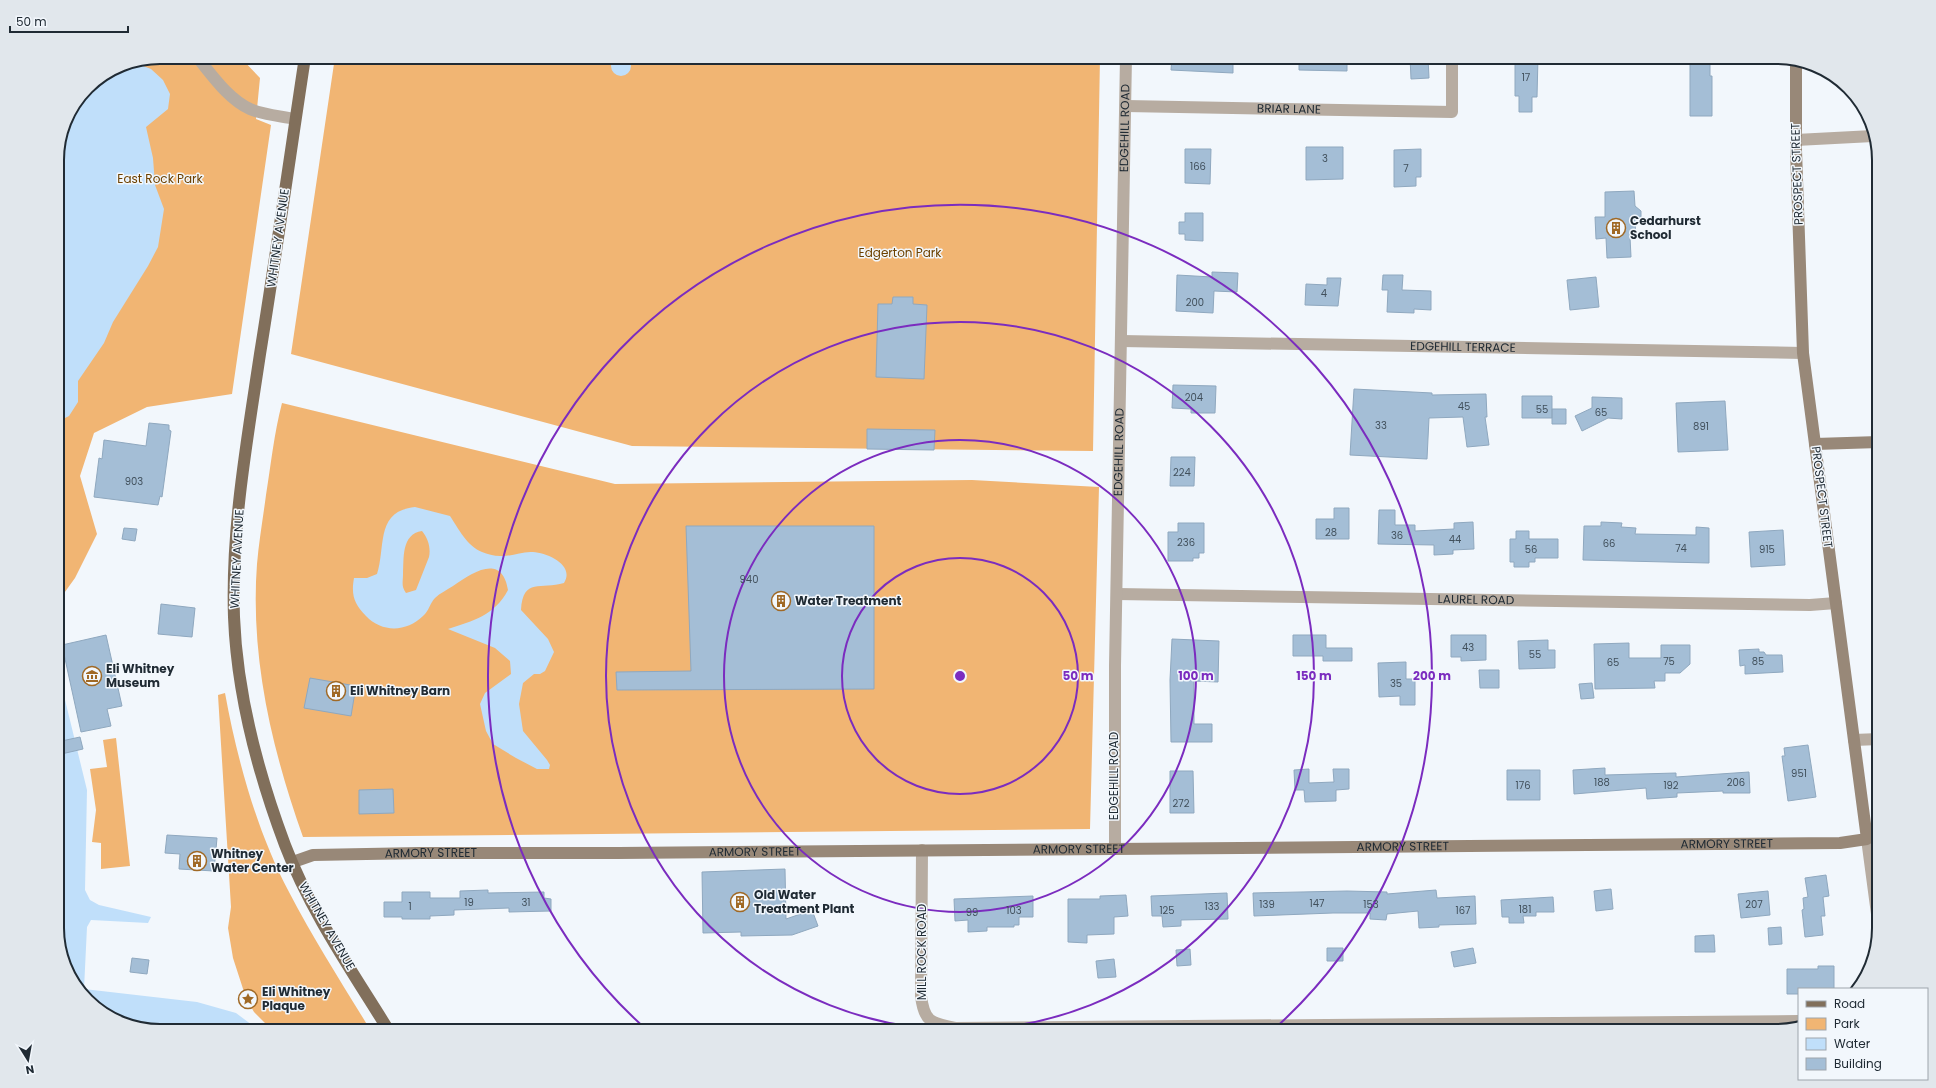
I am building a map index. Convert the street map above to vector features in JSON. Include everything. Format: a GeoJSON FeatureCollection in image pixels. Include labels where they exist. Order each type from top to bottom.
{"type":"FeatureCollection","features":[{"type":"Feature","properties":{"kind":"main road","name":"WHITNEY AVENUE"},"geometry":{"type":"LineString","coordinates":[[304,64],[246,446],[239,509],[234,617],[239,668],[249,724],[275,816],[292,862],[315,908],[386,1024]]}},
{"type":"Feature","properties":{"kind":"main road","name":"PROSPECT STREET"},"geometry":{"type":"LineString","coordinates":[[1796,66],[1796,140],[1803,353],[1867,840]]}},
{"type":"Feature","properties":{"kind":"main road"},"geometry":{"type":"LineString","coordinates":[[1815,444],[1872,442]]}},
{"type":"Feature","properties":{"kind":"main road","name":"ARMORY STREET"},"geometry":{"type":"LineString","coordinates":[[292,862],[313,855],[420,853],[1840,843],[1867,840]]}},
{"type":"Feature","properties":{"kind":"street"},"geometry":{"type":"LineString","coordinates":[[203,64],[218,82],[244,106],[256,111],[296,119]]}},
{"type":"Feature","properties":{"kind":"street","name":"EDGEHILL ROAD"},"geometry":{"type":"LineString","coordinates":[[1115,848],[1117,594],[1126,64]]}},
{"type":"Feature","properties":{"kind":"street","name":"BRIAR LANE"},"geometry":{"type":"LineString","coordinates":[[1126,106],[1452,112],[1452,64]]}},
{"type":"Feature","properties":{"kind":"street"},"geometry":{"type":"LineString","coordinates":[[1796,140],[1869,136]]}},
{"type":"Feature","properties":{"kind":"street","name":"EDGEHILL TERRACE"},"geometry":{"type":"LineString","coordinates":[[1122,341],[1803,353]]}},
{"type":"Feature","properties":{"kind":"street","name":"LAUREL ROAD"},"geometry":{"type":"LineString","coordinates":[[1117,594],[1810,605],[1836,603]]}},
{"type":"Feature","properties":{"kind":"street"},"geometry":{"type":"LineString","coordinates":[[1854,740],[1872,739]]}},
{"type":"Feature","properties":{"kind":"street","name":"PROSPECT STREET"},"geometry":{"type":"LineString","coordinates":[[1867,840],[1872,877]]}},
{"type":"Feature","properties":{"kind":"street","name":"MILL ROCK ROAD"},"geometry":{"type":"LineString","coordinates":[[922,850],[922,1008],[924,1015],[930,1020],[942,1024]]}},
{"type":"Feature","properties":{"kind":"street","name":"MILL ROCK ROAD"},"geometry":{"type":"LineString","coordinates":[[1437,1024],[1798,1021]]}},
{"type":"Feature","properties":{"kind":"green space","name":"East Rock Park"},"geometry":{"type":"Polygon","coordinates":[[[160,64],[247,64],[260,78],[256,119],[271,125],[232,394],[147,407],[94,433],[80,476],[97,534],[75,578],[64,593],[64,154],[67,135],[71,123],[84,102],[97,88],[112,77],[129,69],[160,64]]]}},
{"type":"Feature","properties":{"kind":"green space","name":"Edgerton Park"},"geometry":{"type":"Polygon","coordinates":[[[334,64],[1100,64],[1093,451],[632,446],[291,354],[334,64]]]}},
{"type":"Feature","properties":{"kind":"green space"},"geometry":{"type":"Polygon","coordinates":[[[282,403],[615,484],[972,480],[1099,487],[1090,829],[303,837],[273,737],[260,668],[257,634],[257,564],[273,449],[282,403]]]}},
{"type":"Feature","properties":{"kind":"green space"},"geometry":{"type":"Polygon","coordinates":[[[225,693],[242,769],[267,845],[308,928],[367,1024],[267,1024],[254,1012],[246,998],[233,958],[228,928],[231,907],[218,695],[225,693]]]}},
{"type":"Feature","properties":{"kind":"green space"},"geometry":{"type":"Polygon","coordinates":[[[116,738],[130,866],[101,869],[101,843],[92,842],[96,810],[90,769],[107,767],[103,740],[116,738]]]}},
{"type":"Feature","properties":{"kind":"water"},"geometry":{"type":"Polygon","coordinates":[[[612,64],[630,64],[628,73],[621,76],[614,73],[611,66],[612,64]]]}},
{"type":"Feature","properties":{"kind":"water"},"geometry":{"type":"Polygon","coordinates":[[[143,66],[151,69],[163,80],[170,94],[168,109],[146,127],[153,158],[155,185],[164,209],[158,247],[148,266],[113,322],[104,343],[78,381],[78,402],[69,416],[64,418],[64,154],[67,135],[77,112],[97,88],[118,74],[129,69],[143,66]]]}},
{"type":"Feature","properties":{"kind":"water"},"geometry":{"type":"Polygon","coordinates":[[[415,507],[450,516],[467,541],[472,546],[484,553],[495,556],[504,556],[529,552],[539,553],[558,561],[566,571],[564,583],[529,589],[525,593],[522,600],[521,610],[548,639],[554,652],[545,671],[540,674],[534,674],[523,683],[519,704],[523,731],[547,760],[550,765],[549,769],[537,769],[516,758],[493,744],[486,731],[480,704],[485,693],[511,674],[510,661],[495,648],[448,629],[475,620],[497,606],[508,590],[505,579],[500,572],[493,569],[486,569],[469,576],[437,596],[425,614],[417,621],[402,628],[387,628],[372,622],[356,603],[353,594],[354,578],[367,578],[377,574],[380,564],[384,532],[393,515],[402,510],[415,507]],[[422,531],[415,533],[410,537],[405,548],[403,561],[403,588],[406,593],[416,590],[430,554],[422,531]]]}},
{"type":"Feature","properties":{"kind":"water"},"geometry":{"type":"Polygon","coordinates":[[[64,696],[87,790],[85,890],[90,900],[99,905],[151,917],[148,923],[91,920],[87,927],[84,986],[69,959],[64,934],[64,696]]]}},
{"type":"Feature","properties":{"kind":"water"},"geometry":{"type":"Polygon","coordinates":[[[87,989],[197,1002],[236,1013],[251,1024],[147,1023],[123,1017],[112,1011],[97,1000],[87,989]]]}},
{"type":"Feature","properties":{"kind":"building"},"geometry":{"type":"Polygon","coordinates":[[[1171,64],[1233,64],[1233,73],[1171,70],[1171,64]]]}},
{"type":"Feature","properties":{"kind":"building"},"geometry":{"type":"Polygon","coordinates":[[[1299,64],[1347,64],[1347,71],[1299,70],[1299,64]]]}},
{"type":"Feature","properties":{"kind":"building"},"geometry":{"type":"Polygon","coordinates":[[[1410,64],[1428,64],[1429,78],[1411,79],[1410,64]]]}},
{"type":"Feature","properties":{"kind":"building"},"geometry":{"type":"Polygon","coordinates":[[[1515,64],[1538,64],[1537,97],[1532,97],[1532,112],[1519,112],[1519,96],[1515,96],[1515,64]]]}},
{"type":"Feature","properties":{"kind":"building"},"geometry":{"type":"Polygon","coordinates":[[[1690,64],[1710,64],[1710,76],[1712,76],[1712,116],[1690,116],[1690,64]]]}},
{"type":"Feature","properties":{"kind":"building"},"geometry":{"type":"Polygon","coordinates":[[[1306,147],[1343,147],[1343,179],[1306,180],[1306,147]]]}},
{"type":"Feature","properties":{"kind":"building"},"geometry":{"type":"Polygon","coordinates":[[[1185,149],[1211,149],[1210,184],[1185,183],[1185,149]]]}},
{"type":"Feature","properties":{"kind":"building"},"geometry":{"type":"Polygon","coordinates":[[[1421,149],[1421,177],[1416,177],[1416,186],[1394,187],[1394,150],[1421,149]]]}},
{"type":"Feature","properties":{"kind":"building","name":"Cedarhurst School"},"geometry":{"type":"Polygon","coordinates":[[[1634,191],[1635,206],[1641,211],[1641,217],[1635,223],[1636,237],[1630,237],[1631,257],[1607,258],[1606,238],[1596,239],[1595,217],[1605,217],[1605,192],[1634,191]]]}},
{"type":"Feature","properties":{"kind":"building"},"geometry":{"type":"Polygon","coordinates":[[[1185,213],[1203,213],[1203,241],[1185,240],[1185,234],[1179,234],[1179,222],[1185,222],[1185,213]]]}},
{"type":"Feature","properties":{"kind":"building"},"geometry":{"type":"Polygon","coordinates":[[[1212,272],[1238,273],[1237,292],[1214,291],[1213,313],[1176,311],[1177,275],[1212,277],[1212,272]]]}},
{"type":"Feature","properties":{"kind":"building"},"geometry":{"type":"Polygon","coordinates":[[[1383,275],[1403,275],[1402,290],[1431,291],[1431,310],[1414,309],[1414,313],[1387,312],[1388,290],[1382,290],[1383,275]]]}},
{"type":"Feature","properties":{"kind":"building"},"geometry":{"type":"Polygon","coordinates":[[[1596,277],[1599,307],[1570,310],[1567,280],[1596,277]]]}},
{"type":"Feature","properties":{"kind":"building"},"geometry":{"type":"Polygon","coordinates":[[[1327,278],[1341,278],[1338,306],[1305,305],[1306,284],[1327,285],[1327,278]]]}},
{"type":"Feature","properties":{"kind":"building"},"geometry":{"type":"Polygon","coordinates":[[[893,297],[913,297],[913,304],[927,305],[924,379],[876,377],[878,304],[892,304],[893,297]]]}},
{"type":"Feature","properties":{"kind":"building"},"geometry":{"type":"Polygon","coordinates":[[[1173,385],[1216,386],[1215,413],[1191,413],[1191,409],[1172,408],[1173,385]]]}},
{"type":"Feature","properties":{"kind":"building"},"geometry":{"type":"Polygon","coordinates":[[[1354,389],[1432,393],[1432,395],[1486,394],[1487,417],[1485,417],[1489,445],[1467,447],[1463,417],[1429,418],[1427,459],[1350,455],[1354,389]]]}},
{"type":"Feature","properties":{"kind":"building"},"geometry":{"type":"Polygon","coordinates":[[[1522,396],[1552,396],[1552,418],[1522,418],[1522,396]]]}},
{"type":"Feature","properties":{"kind":"building"},"geometry":{"type":"Polygon","coordinates":[[[1592,397],[1622,398],[1622,419],[1608,418],[1582,431],[1575,416],[1592,408],[1592,397]]]}},
{"type":"Feature","properties":{"kind":"building"},"geometry":{"type":"Polygon","coordinates":[[[1725,401],[1728,450],[1678,452],[1676,403],[1725,401]]]}},
{"type":"Feature","properties":{"kind":"building"},"geometry":{"type":"Polygon","coordinates":[[[1552,409],[1566,409],[1566,424],[1552,424],[1552,409]]]}},
{"type":"Feature","properties":{"kind":"building"},"geometry":{"type":"Polygon","coordinates":[[[149,423],[169,425],[169,430],[171,431],[162,497],[160,496],[158,505],[94,497],[99,458],[102,459],[104,440],[146,446],[149,423]]]}},
{"type":"Feature","properties":{"kind":"building"},"geometry":{"type":"Polygon","coordinates":[[[867,429],[935,430],[934,450],[867,449],[867,429]]]}},
{"type":"Feature","properties":{"kind":"building"},"geometry":{"type":"Polygon","coordinates":[[[1171,457],[1195,457],[1194,486],[1170,486],[1171,457]]]}},
{"type":"Feature","properties":{"kind":"building"},"geometry":{"type":"Polygon","coordinates":[[[1334,508],[1349,508],[1349,539],[1316,539],[1316,519],[1334,519],[1334,508]]]}},
{"type":"Feature","properties":{"kind":"building"},"geometry":{"type":"Polygon","coordinates":[[[1379,510],[1395,510],[1395,525],[1415,525],[1415,531],[1454,529],[1454,523],[1473,522],[1474,549],[1453,550],[1453,554],[1434,555],[1434,545],[1378,544],[1379,510]]]}},
{"type":"Feature","properties":{"kind":"building"},"geometry":{"type":"Polygon","coordinates":[[[1601,522],[1622,523],[1621,527],[1636,528],[1635,534],[1696,535],[1696,527],[1709,528],[1709,563],[1583,560],[1584,526],[1601,526],[1601,522]]]}},
{"type":"Feature","properties":{"kind":"building"},"geometry":{"type":"Polygon","coordinates":[[[1178,523],[1204,523],[1204,553],[1199,553],[1199,558],[1193,558],[1193,561],[1168,561],[1168,532],[1178,532],[1178,523]]]}},
{"type":"Feature","properties":{"kind":"building","name":"Water Treatment"},"geometry":{"type":"Polygon","coordinates":[[[686,526],[874,526],[874,689],[617,690],[616,672],[691,671],[686,526]]]}},
{"type":"Feature","properties":{"kind":"building"},"geometry":{"type":"Polygon","coordinates":[[[124,528],[137,529],[135,541],[122,539],[124,528]]]}},
{"type":"Feature","properties":{"kind":"building"},"geometry":{"type":"Polygon","coordinates":[[[1783,530],[1785,565],[1751,567],[1749,532],[1783,530]]]}},
{"type":"Feature","properties":{"kind":"building"},"geometry":{"type":"Polygon","coordinates":[[[1516,531],[1529,531],[1529,539],[1558,539],[1558,558],[1535,558],[1535,562],[1529,562],[1529,567],[1514,567],[1514,562],[1510,562],[1510,539],[1516,539],[1516,531]]]}},
{"type":"Feature","properties":{"kind":"building"},"geometry":{"type":"Polygon","coordinates":[[[161,604],[195,608],[192,637],[158,634],[161,604]]]}},
{"type":"Feature","properties":{"kind":"building","name":"Eli Whitney Museum"},"geometry":{"type":"Polygon","coordinates":[[[106,635],[122,706],[107,709],[111,726],[81,732],[64,654],[64,645],[106,635]]]}},
{"type":"Feature","properties":{"kind":"building"},"geometry":{"type":"Polygon","coordinates":[[[1293,635],[1326,635],[1326,648],[1352,648],[1352,661],[1323,661],[1323,656],[1293,656],[1293,635]]]}},
{"type":"Feature","properties":{"kind":"building"},"geometry":{"type":"Polygon","coordinates":[[[1451,635],[1486,635],[1486,660],[1461,661],[1461,657],[1451,657],[1451,635]]]}},
{"type":"Feature","properties":{"kind":"building"},"geometry":{"type":"Polygon","coordinates":[[[1172,639],[1219,641],[1218,682],[1194,681],[1194,724],[1212,724],[1212,742],[1171,742],[1170,680],[1172,639]]]}},
{"type":"Feature","properties":{"kind":"building"},"geometry":{"type":"Polygon","coordinates":[[[1548,640],[1548,650],[1555,650],[1555,668],[1519,669],[1518,641],[1548,640]]]}},
{"type":"Feature","properties":{"kind":"building"},"geometry":{"type":"Polygon","coordinates":[[[1629,643],[1629,658],[1661,658],[1661,645],[1690,645],[1690,664],[1680,673],[1665,673],[1665,681],[1654,681],[1655,688],[1595,689],[1594,644],[1629,643]]]}},
{"type":"Feature","properties":{"kind":"building"},"geometry":{"type":"Polygon","coordinates":[[[1759,649],[1759,652],[1764,652],[1766,655],[1782,655],[1783,672],[1745,674],[1745,665],[1740,666],[1739,650],[1759,649]]]}},
{"type":"Feature","properties":{"kind":"building"},"geometry":{"type":"Polygon","coordinates":[[[1406,662],[1406,679],[1415,679],[1415,705],[1400,705],[1400,696],[1379,697],[1378,663],[1406,662]]]}},
{"type":"Feature","properties":{"kind":"building"},"geometry":{"type":"Polygon","coordinates":[[[1479,670],[1499,670],[1499,688],[1480,688],[1479,670]]]}},
{"type":"Feature","properties":{"kind":"building","name":"Eli Whitney Barn"},"geometry":{"type":"Polygon","coordinates":[[[310,678],[356,686],[351,716],[304,708],[310,678]]]}},
{"type":"Feature","properties":{"kind":"building"},"geometry":{"type":"Polygon","coordinates":[[[1592,683],[1594,698],[1581,699],[1579,684],[1592,683]]]}},
{"type":"Feature","properties":{"kind":"building"},"geometry":{"type":"Polygon","coordinates":[[[80,737],[83,749],[64,753],[64,740],[80,737]]]}},
{"type":"Feature","properties":{"kind":"building"},"geometry":{"type":"Polygon","coordinates":[[[1808,745],[1816,797],[1788,801],[1782,756],[1785,756],[1784,748],[1808,745]]]}},
{"type":"Feature","properties":{"kind":"building"},"geometry":{"type":"Polygon","coordinates":[[[1605,768],[1605,775],[1676,773],[1676,777],[1749,772],[1750,793],[1723,793],[1723,791],[1677,793],[1677,797],[1647,799],[1646,788],[1574,794],[1573,770],[1605,768]]]}},
{"type":"Feature","properties":{"kind":"building"},"geometry":{"type":"Polygon","coordinates":[[[1309,769],[1309,783],[1334,782],[1333,769],[1349,769],[1349,789],[1336,790],[1336,801],[1305,802],[1304,790],[1295,790],[1294,770],[1309,769]]]}},
{"type":"Feature","properties":{"kind":"building"},"geometry":{"type":"Polygon","coordinates":[[[1507,770],[1540,770],[1540,800],[1507,800],[1507,770]]]}},
{"type":"Feature","properties":{"kind":"building"},"geometry":{"type":"Polygon","coordinates":[[[1170,771],[1193,771],[1194,813],[1170,813],[1170,771]]]}},
{"type":"Feature","properties":{"kind":"building"},"geometry":{"type":"Polygon","coordinates":[[[393,789],[394,813],[359,814],[359,790],[393,789]]]}},
{"type":"Feature","properties":{"kind":"building","name":"Whitney Water Center"},"geometry":{"type":"Polygon","coordinates":[[[167,835],[217,838],[214,871],[179,869],[180,854],[165,853],[167,835]]]}},
{"type":"Feature","properties":{"kind":"building","name":"Old Water Treatment Plant"},"geometry":{"type":"Polygon","coordinates":[[[785,869],[786,919],[812,910],[818,926],[792,935],[741,936],[741,932],[703,933],[702,872],[785,869]]]}},
{"type":"Feature","properties":{"kind":"building"},"geometry":{"type":"Polygon","coordinates":[[[1826,875],[1829,896],[1823,897],[1825,916],[1821,916],[1823,935],[1805,937],[1802,910],[1804,909],[1803,898],[1808,897],[1805,878],[1826,875]]]}},
{"type":"Feature","properties":{"kind":"building"},"geometry":{"type":"Polygon","coordinates":[[[1611,889],[1613,909],[1596,911],[1594,891],[1611,889]]]}},
{"type":"Feature","properties":{"kind":"building"},"geometry":{"type":"Polygon","coordinates":[[[488,890],[488,893],[544,892],[544,898],[551,899],[551,911],[509,912],[509,908],[454,910],[454,915],[430,916],[430,919],[402,919],[402,917],[384,917],[384,902],[402,902],[402,892],[430,892],[430,898],[460,898],[460,891],[488,890]]]}},
{"type":"Feature","properties":{"kind":"building"},"geometry":{"type":"Polygon","coordinates":[[[1436,890],[1437,898],[1475,896],[1476,924],[1439,925],[1439,927],[1419,928],[1418,911],[1387,914],[1386,920],[1370,919],[1370,913],[1254,916],[1253,893],[1347,891],[1387,892],[1387,894],[1436,890]]]}},
{"type":"Feature","properties":{"kind":"building"},"geometry":{"type":"Polygon","coordinates":[[[1768,891],[1770,915],[1741,918],[1738,894],[1768,891]]]}},
{"type":"Feature","properties":{"kind":"building"},"geometry":{"type":"Polygon","coordinates":[[[1227,893],[1228,919],[1181,920],[1181,926],[1163,927],[1162,916],[1152,916],[1151,896],[1227,893]]]}},
{"type":"Feature","properties":{"kind":"building"},"geometry":{"type":"Polygon","coordinates":[[[1126,895],[1128,916],[1114,917],[1114,934],[1087,935],[1087,943],[1068,942],[1068,899],[1100,899],[1100,896],[1126,895]]]}},
{"type":"Feature","properties":{"kind":"building"},"geometry":{"type":"Polygon","coordinates":[[[1033,896],[1033,917],[1019,917],[1019,925],[1014,925],[1014,927],[987,927],[987,931],[968,932],[968,920],[955,921],[954,899],[1033,896]]]}},
{"type":"Feature","properties":{"kind":"building"},"geometry":{"type":"Polygon","coordinates":[[[1553,897],[1554,912],[1536,912],[1536,916],[1523,916],[1524,923],[1509,923],[1509,917],[1502,917],[1501,900],[1553,897]]]}},
{"type":"Feature","properties":{"kind":"building"},"geometry":{"type":"Polygon","coordinates":[[[1781,927],[1782,944],[1769,945],[1768,928],[1781,927]]]}},
{"type":"Feature","properties":{"kind":"building"},"geometry":{"type":"Polygon","coordinates":[[[1714,935],[1715,952],[1695,952],[1695,936],[1714,935]]]}},
{"type":"Feature","properties":{"kind":"building"},"geometry":{"type":"Polygon","coordinates":[[[1327,948],[1343,948],[1343,961],[1327,961],[1327,948]]]}},
{"type":"Feature","properties":{"kind":"building"},"geometry":{"type":"Polygon","coordinates":[[[1473,948],[1476,963],[1454,967],[1451,952],[1473,948]]]}},
{"type":"Feature","properties":{"kind":"building"},"geometry":{"type":"Polygon","coordinates":[[[1190,949],[1191,965],[1177,966],[1176,950],[1190,949]]]}},
{"type":"Feature","properties":{"kind":"building"},"geometry":{"type":"Polygon","coordinates":[[[132,958],[149,960],[147,974],[130,972],[132,958]]]}},
{"type":"Feature","properties":{"kind":"building"},"geometry":{"type":"Polygon","coordinates":[[[1114,959],[1116,977],[1098,978],[1096,961],[1114,959]]]}},
{"type":"Feature","properties":{"kind":"building"},"geometry":{"type":"Polygon","coordinates":[[[1818,966],[1834,966],[1834,988],[1798,988],[1798,994],[1787,994],[1787,969],[1818,969],[1818,966]]]}},
{"type":"Feature","properties":{"kind":"place","name":"Cedarhurst School"},"geometry":{"type":"Point","coordinates":[1616,228]}},
{"type":"Feature","properties":{"kind":"place","name":"Water Treatment"},"geometry":{"type":"Point","coordinates":[781,601]}},
{"type":"Feature","properties":{"kind":"place","name":"Eli Whitney Museum"},"geometry":{"type":"Point","coordinates":[92,676]}},
{"type":"Feature","properties":{"kind":"place","name":"Eli Whitney Barn"},"geometry":{"type":"Point","coordinates":[336,691]}},
{"type":"Feature","properties":{"kind":"place","name":"Whitney Water Center"},"geometry":{"type":"Point","coordinates":[197,861]}},
{"type":"Feature","properties":{"kind":"place","name":"Old Water Treatment Plant"},"geometry":{"type":"Point","coordinates":[740,902]}},
{"type":"Feature","properties":{"kind":"place","name":"Eli Whitney Plaque"},"geometry":{"type":"Point","coordinates":[248,999]}}]}
